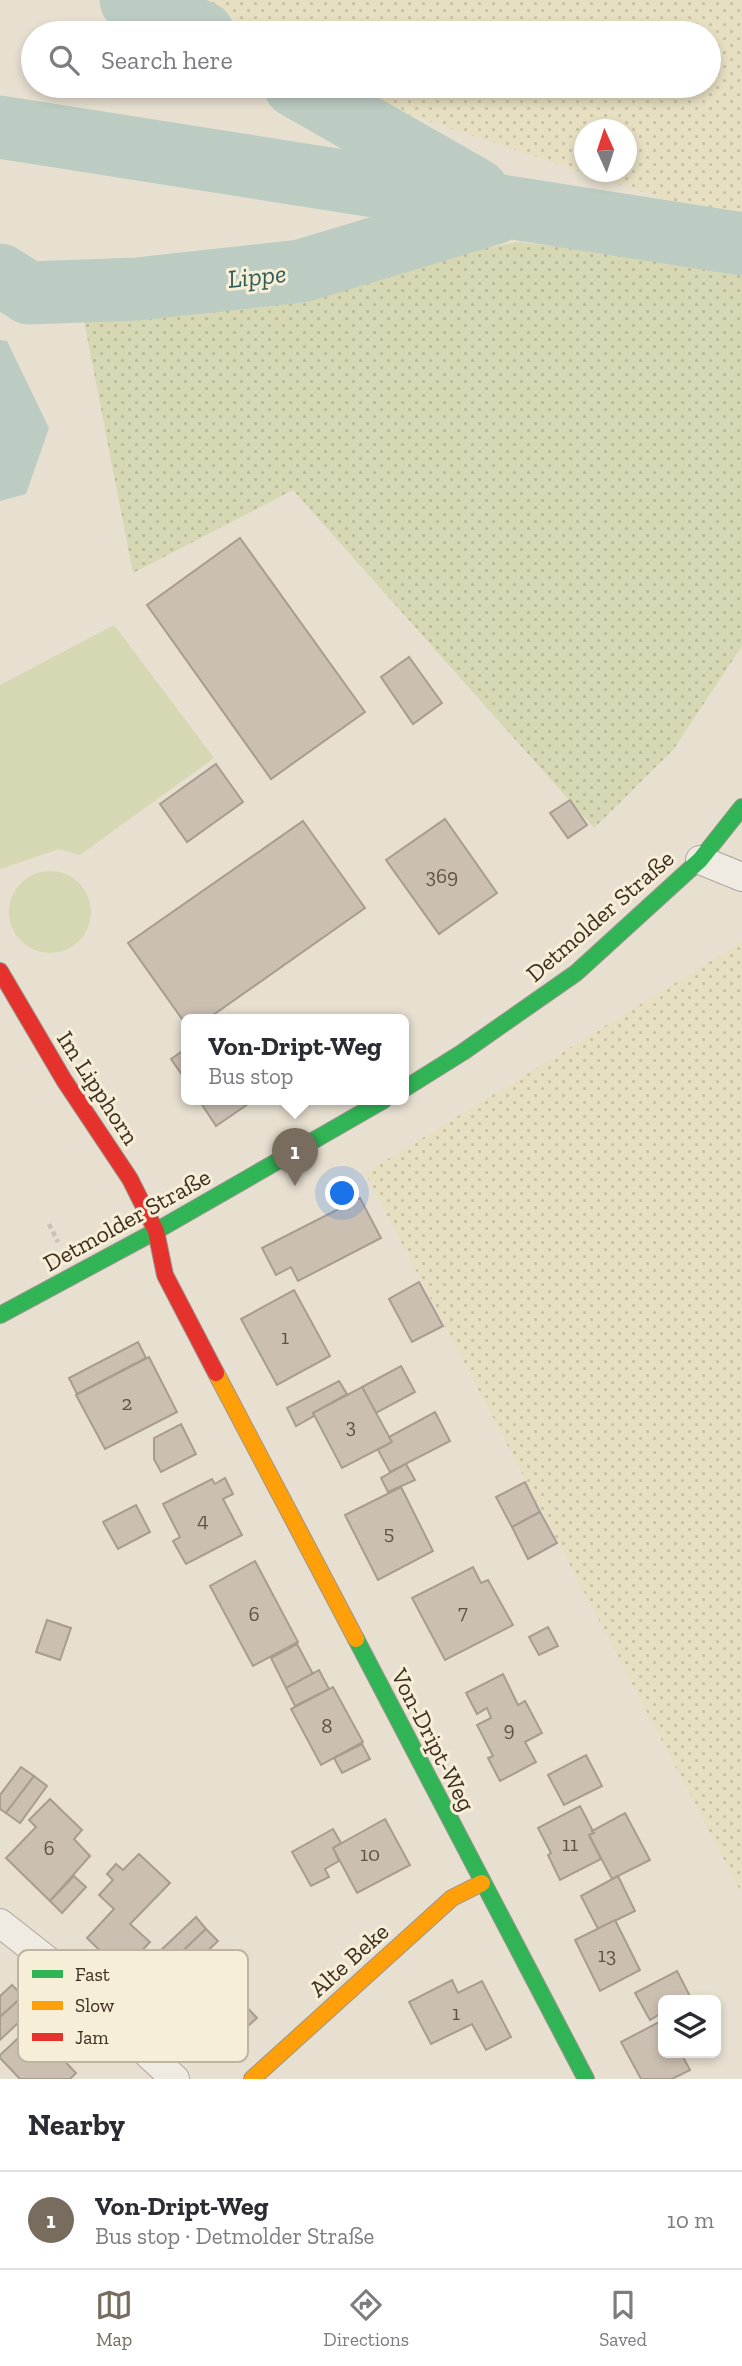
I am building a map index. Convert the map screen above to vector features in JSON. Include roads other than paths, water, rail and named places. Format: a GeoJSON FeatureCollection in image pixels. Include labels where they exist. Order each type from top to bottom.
{"type":"FeatureCollection","features":[{"type":"Feature","properties":{"kind":"street","name":"Detmolder Straße"},"geometry":{"type":"LineString","coordinates":[[409,1085],[463,1052],[576,973],[700,860],[742,807]]}},
{"type":"Feature","properties":{"kind":"street"},"geometry":{"type":"LineString","coordinates":[[700,860],[742,877]]}},
{"type":"Feature","properties":{"kind":"street","name":"Im Lipphorn"},"geometry":{"type":"LineString","coordinates":[[0,971],[64,1080],[130,1179],[156,1231]]}},
{"type":"Feature","properties":{"kind":"street","name":"Detmolder Straße"},"geometry":{"type":"LineString","coordinates":[[0,1315],[156,1231],[375,1105]]}},
{"type":"Feature","properties":{"kind":"street","name":"Von-Dript-Weg"},"geometry":{"type":"LineString","coordinates":[[156,1231],[165,1275],[586,2079]]}},
{"type":"Feature","properties":{"kind":"street","name":"Alte Beke"},"geometry":{"type":"LineString","coordinates":[[252,2079],[453,1898],[482,1883]]}},
{"type":"Feature","properties":{"kind":"street"},"geometry":{"type":"LineString","coordinates":[[0,1923],[34,1950]]}},
{"type":"Feature","properties":{"kind":"street"},"geometry":{"type":"LineString","coordinates":[[157,2062],[175,2079]]}},
{"type":"Feature","properties":{"kind":"waterway","name":"Lippe"},"geometry":{"type":"LineString","coordinates":[[131,0],[177,21]]}},
{"type":"Feature","properties":{"kind":"waterway","name":"Lippe"},"geometry":{"type":"LineString","coordinates":[[316,98],[477,190]]}},
{"type":"Feature","properties":{"kind":"waterway","name":"Lippe"},"geometry":{"type":"LineString","coordinates":[[0,127],[742,244]]}},
{"type":"Feature","properties":{"kind":"waterway","name":"Lippe"},"geometry":{"type":"LineString","coordinates":[[0,275],[29,293],[137,289],[301,271],[494,213]]}},
{"type":"Feature","properties":{"kind":"place","name":"Von-Dript-Weg"},"geometry":{"type":"Point","coordinates":[295,1186]}}]}
